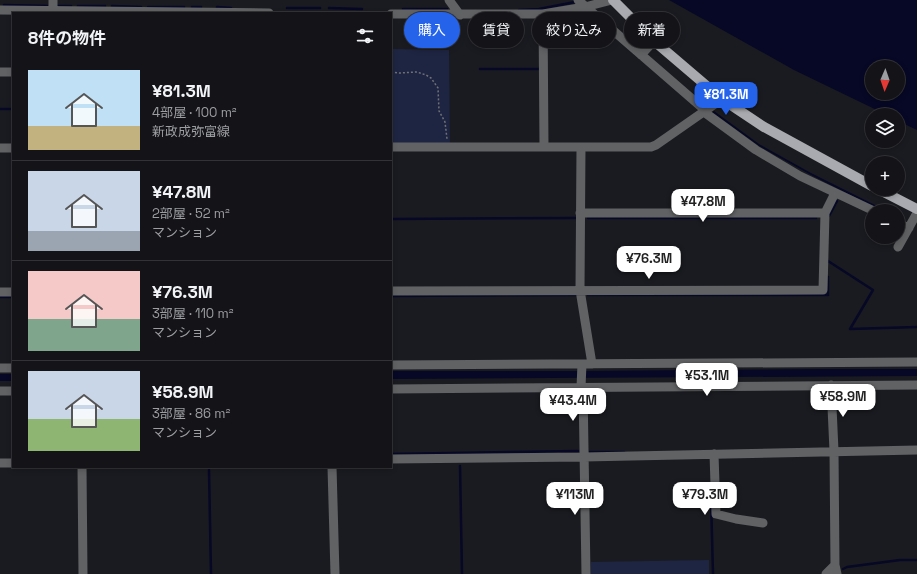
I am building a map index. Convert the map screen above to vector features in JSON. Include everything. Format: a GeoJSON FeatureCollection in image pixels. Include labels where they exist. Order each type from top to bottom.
{"type":"FeatureCollection","features":[{"type":"Feature","properties":{"kind":"main road"},"geometry":{"type":"LineString","coordinates":[[613,0],[625,12]]}},
{"type":"Feature","properties":{"kind":"main road"},"geometry":{"type":"LineString","coordinates":[[662,48],[722,99],[764,127],[865,182]]}},
{"type":"Feature","properties":{"kind":"main road"},"geometry":{"type":"LineString","coordinates":[[892,196],[917,209]]}},
{"type":"Feature","properties":{"kind":"street"},"geometry":{"type":"LineString","coordinates":[[53,0],[53,11]]}},
{"type":"Feature","properties":{"kind":"street"},"geometry":{"type":"LineString","coordinates":[[449,0],[458,12]]}},
{"type":"Feature","properties":{"kind":"street"},"geometry":{"type":"LineString","coordinates":[[578,0],[705,111],[756,150],[800,176],[865,207]]}},
{"type":"Feature","properties":{"kind":"street"},"geometry":{"type":"LineString","coordinates":[[555,12],[613,0]]}},
{"type":"Feature","properties":{"kind":"street"},"geometry":{"type":"LineString","coordinates":[[0,10],[179,12]]}},
{"type":"Feature","properties":{"kind":"street"},"geometry":{"type":"LineString","coordinates":[[392,14],[404,14]]}},
{"type":"Feature","properties":{"kind":"street"},"geometry":{"type":"LineString","coordinates":[[460,15],[532,14]]}},
{"type":"Feature","properties":{"kind":"street"},"geometry":{"type":"LineString","coordinates":[[543,48],[544,147]]}},
{"type":"Feature","properties":{"kind":"street"},"geometry":{"type":"LineString","coordinates":[[641,55],[648,48]]}},
{"type":"Feature","properties":{"kind":"street"},"geometry":{"type":"LineString","coordinates":[[0,72],[12,72]]}},
{"type":"Feature","properties":{"kind":"street"},"geometry":{"type":"LineString","coordinates":[[392,147],[650,148],[722,99]]}},
{"type":"Feature","properties":{"kind":"street"},"geometry":{"type":"LineString","coordinates":[[581,147],[580,290],[592,364]]}},
{"type":"Feature","properties":{"kind":"street"},"geometry":{"type":"LineString","coordinates":[[0,148],[12,148]]}},
{"type":"Feature","properties":{"kind":"street"},"geometry":{"type":"LineString","coordinates":[[392,291],[823,290],[825,212],[835,192]]}},
{"type":"Feature","properties":{"kind":"street"},"geometry":{"type":"LineString","coordinates":[[580,213],[825,212]]}},
{"type":"Feature","properties":{"kind":"street"},"geometry":{"type":"LineString","coordinates":[[898,248],[917,213]]}},
{"type":"Feature","properties":{"kind":"street"},"geometry":{"type":"LineString","coordinates":[[905,226],[909,228]]}},
{"type":"Feature","properties":{"kind":"street"},"geometry":{"type":"LineString","coordinates":[[0,292],[12,292]]}},
{"type":"Feature","properties":{"kind":"street"},"geometry":{"type":"LineString","coordinates":[[392,365],[582,366],[592,364],[917,362]]}},
{"type":"Feature","properties":{"kind":"street"},"geometry":{"type":"LineString","coordinates":[[582,366],[586,574]]}},
{"type":"Feature","properties":{"kind":"street"},"geometry":{"type":"LineString","coordinates":[[0,368],[12,368]]}},
{"type":"Feature","properties":{"kind":"street"},"geometry":{"type":"LineString","coordinates":[[826,574],[836,570],[834,451],[831,385]]}},
{"type":"Feature","properties":{"kind":"street"},"geometry":{"type":"LineString","coordinates":[[392,389],[582,386],[917,385]]}},
{"type":"Feature","properties":{"kind":"street"},"geometry":{"type":"LineString","coordinates":[[0,391],[12,391]]}},
{"type":"Feature","properties":{"kind":"street"},"geometry":{"type":"LineString","coordinates":[[392,459],[584,457],[917,450]]}},
{"type":"Feature","properties":{"kind":"street"},"geometry":{"type":"LineString","coordinates":[[714,454],[716,514],[763,523]]}},
{"type":"Feature","properties":{"kind":"street"},"geometry":{"type":"LineString","coordinates":[[0,463],[12,463]]}},
{"type":"Feature","properties":{"kind":"street"},"geometry":{"type":"LineString","coordinates":[[82,468],[83,574]]}},
{"type":"Feature","properties":{"kind":"street"},"geometry":{"type":"LineString","coordinates":[[332,468],[335,574]]}},
{"type":"Feature","properties":{"kind":"path"},"geometry":{"type":"LineString","coordinates":[[392,72],[421,72],[431,78],[436,84],[439,92],[439,111],[445,122],[447,147]]}},
{"type":"Feature","properties":{"kind":"shaded area"},"geometry":{"type":"Polygon","coordinates":[[[669,0],[917,0],[917,130],[905,124],[905,108],[873,108],[794,70],[669,0]]]}},
{"type":"Feature","properties":{"kind":"shaded area"},"geometry":{"type":"Polygon","coordinates":[[[392,49],[449,50],[450,143],[392,143],[392,49]]]}},
{"type":"Feature","properties":{"kind":"shaded area"},"geometry":{"type":"Polygon","coordinates":[[[714,111],[759,144],[811,173],[873,204],[868,204],[811,175],[759,146],[712,112],[714,111]]]}},
{"type":"Feature","properties":{"kind":"shaded area"},"geometry":{"type":"Polygon","coordinates":[[[917,369],[917,376],[392,379],[392,371],[917,369]]]}},
{"type":"Feature","properties":{"kind":"shaded area"},"geometry":{"type":"Polygon","coordinates":[[[0,374],[12,374],[12,381],[0,381],[0,374]]]}},
{"type":"Feature","properties":{"kind":"shaded area"},"geometry":{"type":"Polygon","coordinates":[[[709,560],[709,574],[591,574],[591,562],[709,560]]]}},
{"type":"Feature","properties":{"kind":"waterway"},"geometry":{"type":"LineString","coordinates":[[519,10],[539,9],[575,2]]}},
{"type":"Feature","properties":{"kind":"waterway"},"geometry":{"type":"LineString","coordinates":[[4,5],[47,6]]}},
{"type":"Feature","properties":{"kind":"waterway"},"geometry":{"type":"LineString","coordinates":[[58,6],[71,6]]}},
{"type":"Feature","properties":{"kind":"waterway"},"geometry":{"type":"LineString","coordinates":[[78,6],[105,6]]}},
{"type":"Feature","properties":{"kind":"waterway"},"geometry":{"type":"LineString","coordinates":[[112,6],[141,7]]}},
{"type":"Feature","properties":{"kind":"waterway"},"geometry":{"type":"LineString","coordinates":[[148,7],[184,7]]}},
{"type":"Feature","properties":{"kind":"waterway"},"geometry":{"type":"LineString","coordinates":[[192,7],[201,7]]}},
{"type":"Feature","properties":{"kind":"waterway"},"geometry":{"type":"LineString","coordinates":[[217,7],[231,8]]}},
{"type":"Feature","properties":{"kind":"waterway"},"geometry":{"type":"LineString","coordinates":[[287,8],[320,8]]}},
{"type":"Feature","properties":{"kind":"waterway"},"geometry":{"type":"LineString","coordinates":[[329,8],[362,9]]}},
{"type":"Feature","properties":{"kind":"waterway"},"geometry":{"type":"LineString","coordinates":[[403,9],[447,9]]}},
{"type":"Feature","properties":{"kind":"waterway"},"geometry":{"type":"LineString","coordinates":[[480,69],[540,69],[540,67]]}},
{"type":"Feature","properties":{"kind":"waterway"},"geometry":{"type":"LineString","coordinates":[[0,109],[12,109]]}},
{"type":"Feature","properties":{"kind":"waterway"},"geometry":{"type":"LineString","coordinates":[[829,216],[837,201]]}},
{"type":"Feature","properties":{"kind":"waterway"},"geometry":{"type":"LineString","coordinates":[[392,219],[576,218]]}},
{"type":"Feature","properties":{"kind":"waterway"},"geometry":{"type":"LineString","coordinates":[[588,218],[816,218]]}},
{"type":"Feature","properties":{"kind":"waterway"},"geometry":{"type":"LineString","coordinates":[[828,261],[873,290],[850,329],[917,327]]}},
{"type":"Feature","properties":{"kind":"waterway"},"geometry":{"type":"LineString","coordinates":[[588,295],[828,295],[828,277]]}},
{"type":"Feature","properties":{"kind":"waterway"},"geometry":{"type":"LineString","coordinates":[[392,296],[577,295]]}},
{"type":"Feature","properties":{"kind":"waterway"},"geometry":{"type":"LineString","coordinates":[[0,297],[12,297]]}},
{"type":"Feature","properties":{"kind":"waterway"},"geometry":{"type":"LineString","coordinates":[[392,454],[578,451]]}},
{"type":"Feature","properties":{"kind":"waterway"},"geometry":{"type":"LineString","coordinates":[[590,452],[624,452]]}},
{"type":"Feature","properties":{"kind":"waterway"},"geometry":{"type":"LineString","coordinates":[[460,466],[462,574]]}},
{"type":"Feature","properties":{"kind":"waterway"},"geometry":{"type":"LineString","coordinates":[[209,470],[211,574]]}},
{"type":"Feature","properties":{"kind":"waterway"},"geometry":{"type":"LineString","coordinates":[[711,499],[713,574]]}},
{"type":"Feature","properties":{"kind":"waterway"},"geometry":{"type":"LineString","coordinates":[[843,569],[847,567],[900,560],[917,560]]}}]}
